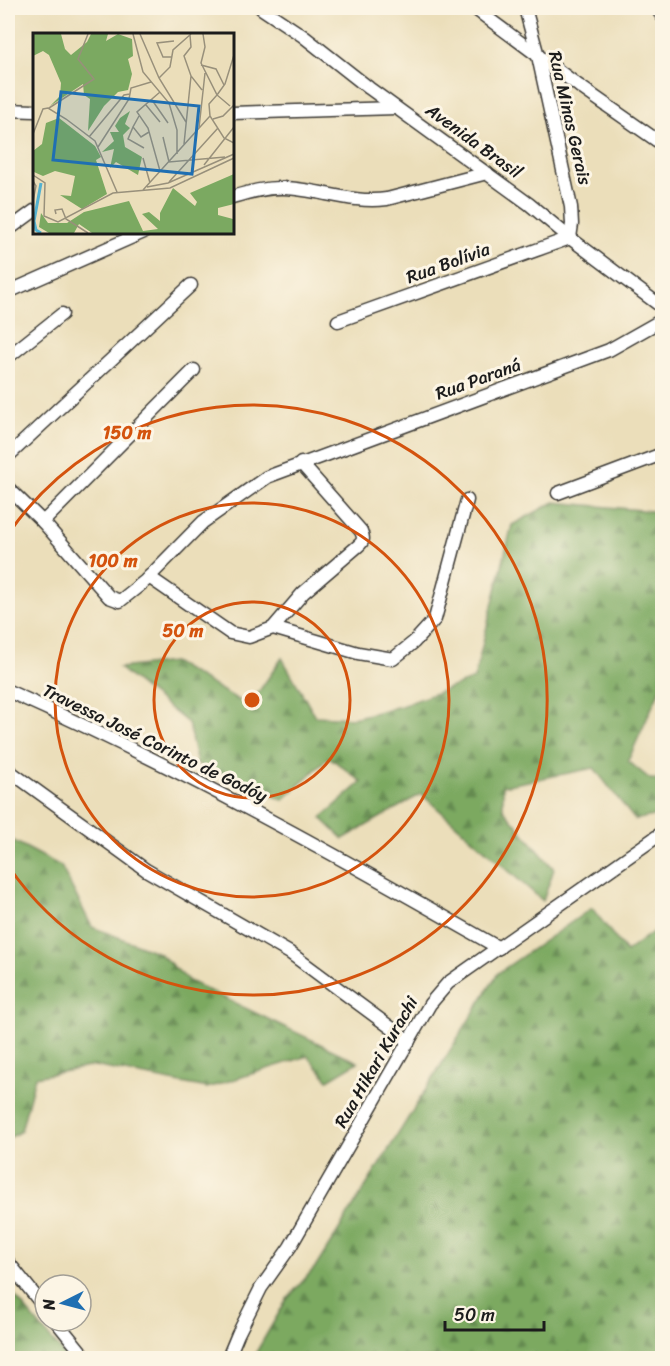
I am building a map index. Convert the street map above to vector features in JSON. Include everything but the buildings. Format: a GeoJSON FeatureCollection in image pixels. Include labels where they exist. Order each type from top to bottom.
{"type":"FeatureCollection","features":[{"type":"Feature","properties":{"kind":"street","name":"Avenida Brasil"},"geometry":{"type":"LineString","coordinates":[[261,8],[303,36],[396,108],[488,173],[663,307]]}},
{"type":"Feature","properties":{"kind":"street"},"geometry":{"type":"LineString","coordinates":[[474,8],[663,144]]}},
{"type":"Feature","properties":{"kind":"street","name":"Rua Minas Gerais"},"geometry":{"type":"LineString","coordinates":[[525,8],[538,56],[571,207],[570,238]]}},
{"type":"Feature","properties":{"kind":"street"},"geometry":{"type":"LineString","coordinates":[[657,8],[663,16]]}},
{"type":"Feature","properties":{"kind":"street"},"geometry":{"type":"LineString","coordinates":[[234,113],[396,108]]}},
{"type":"Feature","properties":{"kind":"street"},"geometry":{"type":"LineString","coordinates":[[8,110],[33,111]]}},
{"type":"Feature","properties":{"kind":"street"},"geometry":{"type":"LineString","coordinates":[[234,196],[252,191],[283,187],[371,202],[488,173]]}},
{"type":"Feature","properties":{"kind":"street"},"geometry":{"type":"LineString","coordinates":[[8,230],[33,212]]}},
{"type":"Feature","properties":{"kind":"street"},"geometry":{"type":"LineString","coordinates":[[8,292],[139,234]]}},
{"type":"Feature","properties":{"kind":"street","name":"Rua Bolívia"},"geometry":{"type":"LineString","coordinates":[[338,321],[570,238]]}},
{"type":"Feature","properties":{"kind":"street"},"geometry":{"type":"LineString","coordinates":[[8,456],[191,285]]}},
{"type":"Feature","properties":{"kind":"street"},"geometry":{"type":"LineString","coordinates":[[8,357],[62,314]]}},
{"type":"Feature","properties":{"kind":"street","name":"Rua Paraná"},"geometry":{"type":"LineString","coordinates":[[8,488],[43,522],[109,597],[115,600],[126,598],[150,577],[203,522],[267,477],[609,350],[663,320]]}},
{"type":"Feature","properties":{"kind":"street"},"geometry":{"type":"LineString","coordinates":[[43,522],[194,370]]}},
{"type":"Feature","properties":{"kind":"street"},"geometry":{"type":"LineString","coordinates":[[558,493],[663,454]]}},
{"type":"Feature","properties":{"kind":"street"},"geometry":{"type":"LineString","coordinates":[[150,577],[230,633],[249,637],[273,628],[303,593],[363,542],[364,537],[301,463]]}},
{"type":"Feature","properties":{"kind":"street"},"geometry":{"type":"LineString","coordinates":[[273,628],[358,653],[393,659],[414,642],[435,619],[467,500]]}},
{"type":"Feature","properties":{"kind":"street","name":"Travessa José Corinto de Godóy"},"geometry":{"type":"LineString","coordinates":[[8,691],[156,760],[286,829],[499,948]]}},
{"type":"Feature","properties":{"kind":"street"},"geometry":{"type":"LineString","coordinates":[[8,770],[146,870],[290,953],[409,1041]]}},
{"type":"Feature","properties":{"kind":"street","name":"Rua Hikari Kurachi"},"geometry":{"type":"LineString","coordinates":[[228,1359],[261,1288],[290,1247],[430,1004],[448,983],[663,833]]}},
{"type":"Feature","properties":{"kind":"street"},"geometry":{"type":"LineString","coordinates":[[8,1262],[33,1293]]}},
{"type":"Feature","properties":{"kind":"street"},"geometry":{"type":"LineString","coordinates":[[65,1333],[86,1359]]}},
{"type":"Feature","properties":{"kind":"green space"},"geometry":{"type":"Polygon","coordinates":[[[554,502],[662,512],[662,685],[628,761],[650,779],[662,780],[662,814],[635,820],[594,768],[503,786],[503,809],[554,869],[543,901],[421,794],[343,839],[321,818],[362,782],[329,757],[283,800],[197,764],[188,723],[119,668],[173,662],[249,706],[282,658],[315,716],[353,718],[401,706],[474,679],[512,525],[554,502]]]}},
{"type":"Feature","properties":{"kind":"green space"},"geometry":{"type":"Polygon","coordinates":[[[8,838],[61,866],[92,927],[159,953],[189,981],[358,1062],[328,1080],[308,1056],[207,1088],[94,1066],[35,1077],[21,1131],[8,1139],[8,838]]]}},
{"type":"Feature","properties":{"kind":"green space"},"geometry":{"type":"Polygon","coordinates":[[[592,908],[626,952],[662,925],[662,1358],[256,1358],[254,1356],[287,1299],[317,1265],[498,973],[592,908]]]}},
{"type":"Feature","properties":{"kind":"green space"},"geometry":{"type":"Polygon","coordinates":[[[8,1288],[33,1318],[33,1333],[46,1333],[67,1358],[8,1358],[8,1288]]]}}]}
